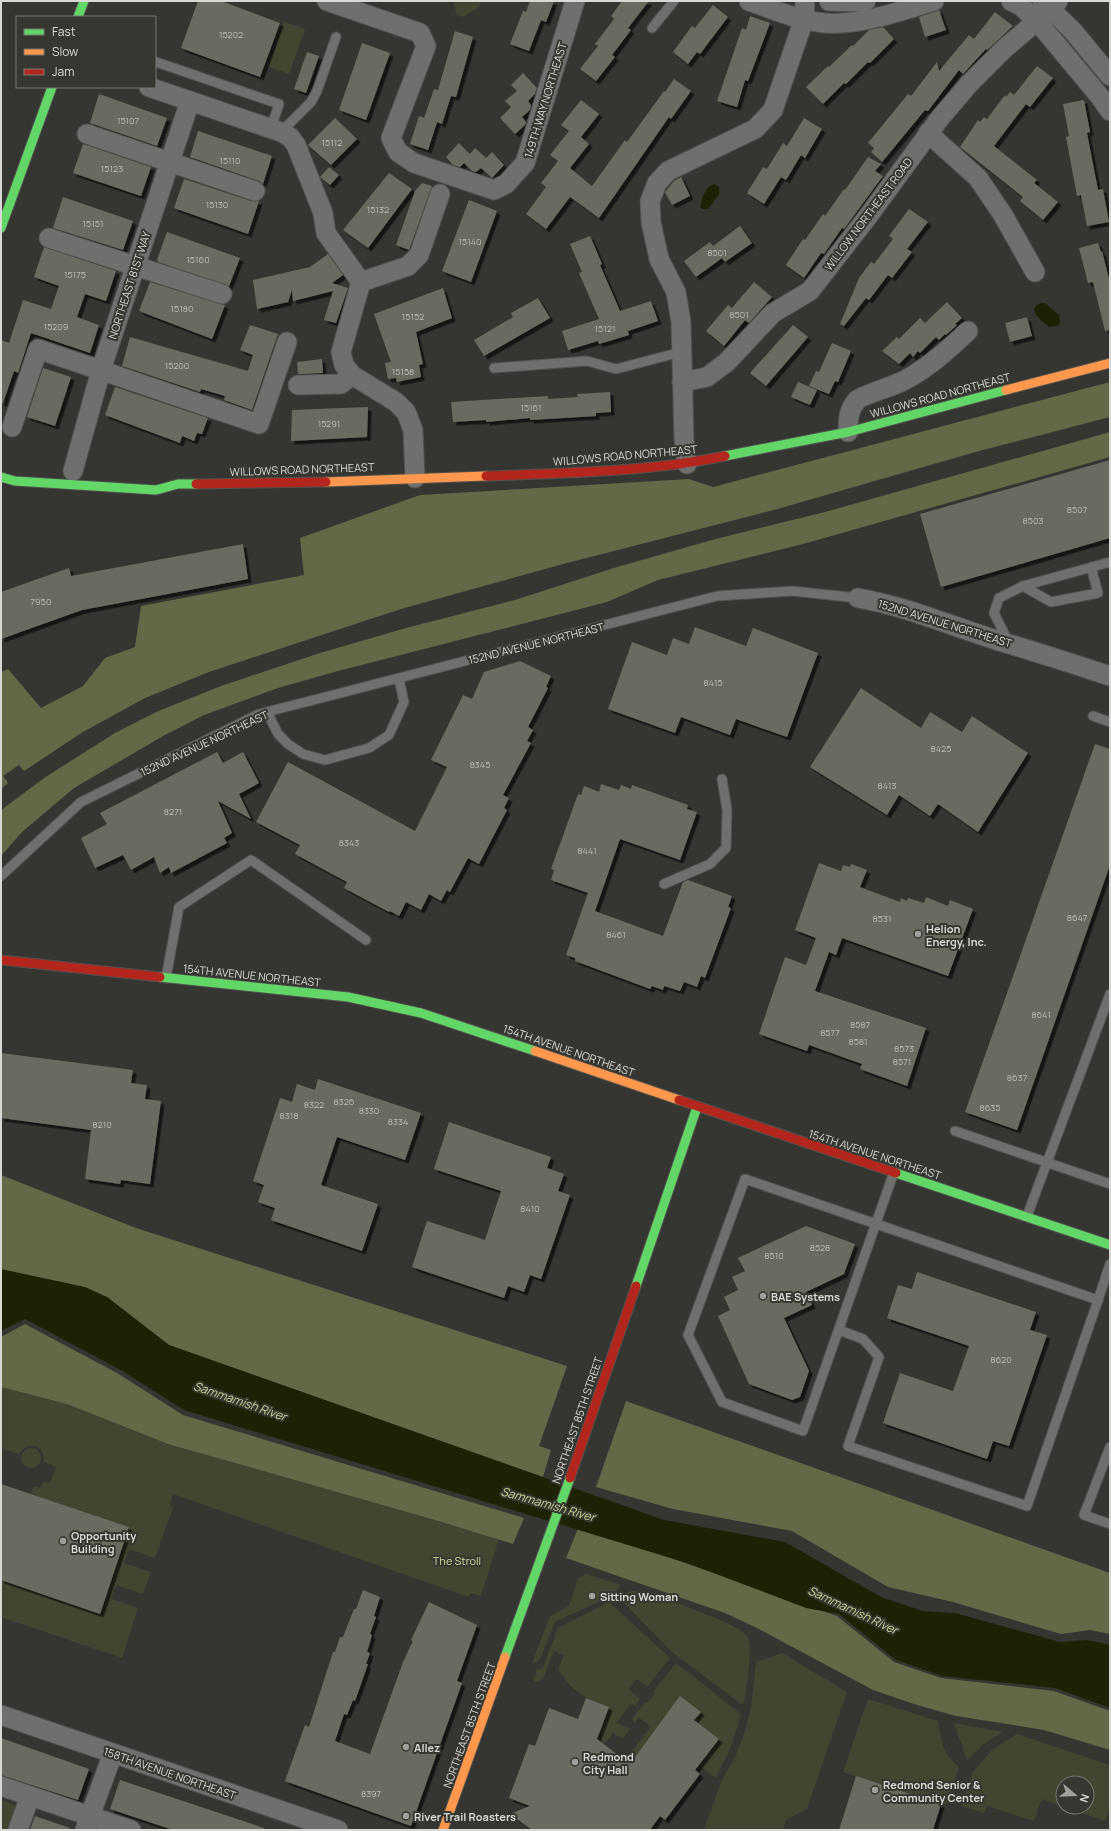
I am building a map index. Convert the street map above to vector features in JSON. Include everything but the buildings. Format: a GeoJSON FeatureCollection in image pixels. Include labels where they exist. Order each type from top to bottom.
{"type":"FeatureCollection","features":[{"type":"Feature","properties":{"kind":"street"},"geometry":{"type":"LineString","coordinates":[[78,16],[84,1]]}},
{"type":"Feature","properties":{"kind":"street","name":"149TH WAY NORTHEAST"},"geometry":{"type":"LineString","coordinates":[[327,1],[420,33],[426,46],[391,138],[398,152],[414,163],[494,190],[506,184],[526,162],[575,1]]}},
{"type":"Feature","properties":{"kind":"street"},"geometry":{"type":"LineString","coordinates":[[749,1],[805,10],[841,23],[896,13],[934,1]]}},
{"type":"Feature","properties":{"kind":"street"},"geometry":{"type":"LineString","coordinates":[[829,1],[866,1]]}},
{"type":"Feature","properties":{"kind":"street"},"geometry":{"type":"LineString","coordinates":[[1011,1],[1021,6],[1037,21],[1110,111]]}},
{"type":"Feature","properties":{"kind":"street"},"geometry":{"type":"LineString","coordinates":[[1050,4],[1110,76]]}},
{"type":"Feature","properties":{"kind":"street","name":"WILLOW NORTHEAST ROAD"},"geometry":{"type":"LineString","coordinates":[[682,382],[707,377],[727,362],[773,313],[810,291],[869,215],[928,133],[969,84],[1005,48],[1037,21],[1050,4]]}},
{"type":"Feature","properties":{"kind":"street"},"geometry":{"type":"LineString","coordinates":[[687,464],[684,440],[681,322],[676,292],[659,259],[651,222],[650,202],[657,183],[668,171],[755,129],[765,120],[773,110],[805,10]]}},
{"type":"Feature","properties":{"kind":"street"},"geometry":{"type":"LineString","coordinates":[[1,228],[52,88]]}},
{"type":"Feature","properties":{"kind":"street"},"geometry":{"type":"LineString","coordinates":[[152,88],[276,130],[290,137],[296,145],[323,213],[326,233],[361,282]]}},
{"type":"Feature","properties":{"kind":"street","name":"NORTHEAST 81ST WAY"},"geometry":{"type":"LineString","coordinates":[[73,471],[101,370],[190,101]]}},
{"type":"Feature","properties":{"kind":"street"},"geometry":{"type":"LineString","coordinates":[[928,133],[978,178],[1003,215],[1035,272]]}},
{"type":"Feature","properties":{"kind":"street"},"geometry":{"type":"LineString","coordinates":[[87,134],[256,191]]}},
{"type":"Feature","properties":{"kind":"street"},"geometry":{"type":"LineString","coordinates":[[361,282],[408,266],[419,255],[440,194]]}},
{"type":"Feature","properties":{"kind":"street"},"geometry":{"type":"LineString","coordinates":[[49,238],[222,294]]}},
{"type":"Feature","properties":{"kind":"street"},"geometry":{"type":"LineString","coordinates":[[361,282],[341,352],[344,365],[352,375],[396,402],[406,412],[412,430],[415,478]]}},
{"type":"Feature","properties":{"kind":"street"},"geometry":{"type":"LineString","coordinates":[[848,432],[848,415],[857,400],[906,380],[947,351],[968,331]]}},
{"type":"Feature","properties":{"kind":"street"},"geometry":{"type":"LineString","coordinates":[[12,427],[38,349],[259,424],[286,342]]}},
{"type":"Feature","properties":{"kind":"street","name":"WILLOWS ROAD NORTHEAST"},"geometry":{"type":"LineString","coordinates":[[1,477],[15,481],[156,490],[178,484],[319,482],[543,474],[687,464],[848,432],[1110,363]]}},
{"type":"Feature","properties":{"kind":"street"},"geometry":{"type":"LineString","coordinates":[[298,385],[341,384],[352,375]]}},
{"type":"Feature","properties":{"kind":"street"},"geometry":{"type":"LineString","coordinates":[[1,471],[14,470]]}},
{"type":"Feature","properties":{"kind":"street","name":"WILLOWS ROAD NORTHEAST"},"geometry":{"type":"LineString","coordinates":[[164,479],[178,484]]}},
{"type":"Feature","properties":{"kind":"street","name":"152ND AVENUE NORTHEAST"},"geometry":{"type":"LineString","coordinates":[[858,598],[875,601],[947,622],[1009,644],[1027,648],[1110,676]]}},
{"type":"Feature","properties":{"kind":"street","name":"154TH AVENUE NORTHEAST"},"geometry":{"type":"LineString","coordinates":[[1,960],[348,997],[421,1013],[1110,1245]]}},
{"type":"Feature","properties":{"kind":"street","name":"NORTHEAST 85TH STREET"},"geometry":{"type":"LineString","coordinates":[[443,1830],[585,1436],[697,1107]]}},
{"type":"Feature","properties":{"kind":"street","name":"158TH AVENUE NORTHEAST"},"geometry":{"type":"LineString","coordinates":[[1,1715],[338,1830]]}},
{"type":"Feature","properties":{"kind":"street"},"geometry":{"type":"LineString","coordinates":[[88,1823],[113,1754]]}},
{"type":"Feature","properties":{"kind":"street"},"geometry":{"type":"LineString","coordinates":[[1,1786],[30,1796],[88,1823],[131,1830]]}},
{"type":"Feature","properties":{"kind":"street"},"geometry":{"type":"LineString","coordinates":[[18,1830],[30,1796]]}},
{"type":"Feature","properties":{"kind":"lane"},"geometry":{"type":"LineString","coordinates":[[652,28],[674,1]]}},
{"type":"Feature","properties":{"kind":"lane"},"geometry":{"type":"LineString","coordinates":[[276,130],[311,102],[318,91],[336,36]]}},
{"type":"Feature","properties":{"kind":"lane"},"geometry":{"type":"LineString","coordinates":[[156,62],[279,104],[276,130]]}},
{"type":"Feature","properties":{"kind":"lane"},"geometry":{"type":"LineString","coordinates":[[494,368],[587,361],[616,369],[681,352]]}},
{"type":"Feature","properties":{"kind":"lane"},"geometry":{"type":"LineString","coordinates":[[1009,644],[994,613],[999,598],[1023,586],[1110,562]]}},
{"type":"Feature","properties":{"kind":"lane"},"geometry":{"type":"LineString","coordinates":[[1023,586],[1051,602],[1098,593],[1091,567]]}},
{"type":"Feature","properties":{"kind":"lane","name":"152ND AVENUE NORTHEAST"},"geometry":{"type":"LineString","coordinates":[[1,876],[81,802],[259,714],[717,596],[792,591],[858,598]]}},
{"type":"Feature","properties":{"kind":"lane"},"geometry":{"type":"LineString","coordinates":[[267,712],[278,734],[288,744],[303,754],[325,760],[369,748],[389,735],[404,702],[399,679]]}},
{"type":"Feature","properties":{"kind":"lane"},"geometry":{"type":"LineString","coordinates":[[1093,716],[1110,722]]}},
{"type":"Feature","properties":{"kind":"lane"},"geometry":{"type":"LineString","coordinates":[[664,884],[710,864],[726,848],[727,810],[722,779]]}},
{"type":"Feature","properties":{"kind":"lane"},"geometry":{"type":"LineString","coordinates":[[166,978],[179,907],[251,860],[366,940]]}},
{"type":"Feature","properties":{"kind":"lane"},"geometry":{"type":"LineString","coordinates":[[1027,1216],[1110,994]]}},
{"type":"Feature","properties":{"kind":"lane"},"geometry":{"type":"LineString","coordinates":[[955,1131],[1110,1184]]}},
{"type":"Feature","properties":{"kind":"lane"},"geometry":{"type":"LineString","coordinates":[[894,1172],[877,1223],[803,1431],[722,1402],[688,1335],[745,1179],[877,1223],[1098,1300]]}},
{"type":"Feature","properties":{"kind":"lane"},"geometry":{"type":"LineString","coordinates":[[839,1330],[863,1339],[880,1356],[848,1446],[1027,1506],[1110,1264]]}},
{"type":"Feature","properties":{"kind":"lane"},"geometry":{"type":"LineString","coordinates":[[1110,1447],[1084,1516],[1110,1524]]}},
{"type":"Feature","properties":{"kind":"green space"},"geometry":{"type":"Polygon","coordinates":[[[454,1],[481,1],[479,7],[463,17],[456,14],[454,1]]]}},
{"type":"Feature","properties":{"kind":"green space"},"geometry":{"type":"Polygon","coordinates":[[[284,22],[305,29],[289,74],[269,67],[284,22]]]}},
{"type":"Feature","properties":{"kind":"green space","name":"The Stroll"},"geometry":{"type":"Polygon","coordinates":[[[1,1387],[67,1404],[168,1444],[499,1539],[481,1596],[471,1593],[469,1597],[173,1494],[170,1505],[173,1507],[155,1558],[129,1549],[124,1563],[151,1572],[143,1594],[116,1585],[111,1599],[138,1608],[122,1658],[1,1617],[1,1580],[100,1614],[129,1527],[31,1494],[34,1486],[40,1488],[43,1481],[50,1483],[56,1467],[44,1462],[42,1451],[36,1446],[32,1445],[27,1447],[19,1454],[1,1448],[1,1387]]]}},
{"type":"Feature","properties":{"kind":"green space"},"geometry":{"type":"Polygon","coordinates":[[[31,1448],[38,1451],[41,1458],[38,1465],[31,1468],[24,1465],[21,1458],[24,1451],[31,1448]]]}},
{"type":"Feature","properties":{"kind":"green space"},"geometry":{"type":"Polygon","coordinates":[[[586,1574],[621,1585],[611,1596],[555,1622],[539,1661],[532,1663],[550,1616],[569,1606],[578,1578],[586,1574]]]}},
{"type":"Feature","properties":{"kind":"green space"},"geometry":{"type":"Polygon","coordinates":[[[632,1591],[642,1591],[699,1611],[730,1625],[747,1636],[749,1641],[750,1658],[744,1703],[741,1704],[672,1652],[620,1597],[622,1594],[632,1591]]]}},
{"type":"Feature","properties":{"kind":"green space"},"geometry":{"type":"Polygon","coordinates":[[[609,1602],[670,1658],[647,1687],[637,1679],[628,1689],[640,1699],[635,1706],[631,1703],[617,1722],[630,1729],[622,1739],[613,1733],[604,1744],[597,1740],[609,1707],[586,1697],[568,1683],[558,1669],[564,1655],[554,1651],[543,1678],[538,1682],[533,1681],[537,1669],[542,1669],[558,1628],[609,1602]]]}},
{"type":"Feature","properties":{"kind":"green space"},"geometry":{"type":"Polygon","coordinates":[[[782,1653],[847,1692],[807,1809],[786,1820],[783,1830],[704,1830],[721,1782],[736,1755],[745,1731],[751,1708],[756,1662],[782,1653]]]}},
{"type":"Feature","properties":{"kind":"green space"},"geometry":{"type":"Polygon","coordinates":[[[676,1663],[741,1714],[732,1744],[716,1778],[699,1765],[719,1739],[694,1720],[700,1711],[680,1697],[621,1776],[625,1760],[651,1727],[639,1717],[635,1722],[632,1719],[645,1702],[647,1703],[655,1694],[653,1692],[676,1663]]]}},
{"type":"Feature","properties":{"kind":"green space"},"geometry":{"type":"Polygon","coordinates":[[[868,1699],[938,1721],[946,1752],[959,1767],[946,1805],[843,1772],[868,1699]]]}},
{"type":"Feature","properties":{"kind":"green space"},"geometry":{"type":"Polygon","coordinates":[[[954,1723],[1003,1732],[984,1744],[967,1760],[954,1723]]]}},
{"type":"Feature","properties":{"kind":"green space"},"geometry":{"type":"Polygon","coordinates":[[[1017,1734],[1110,1765],[1110,1808],[1105,1821],[1087,1815],[1095,1815],[1095,1775],[1055,1775],[1055,1804],[1042,1799],[1034,1821],[987,1806],[984,1813],[961,1806],[973,1772],[992,1750],[1017,1734]]]}},
{"type":"Feature","properties":{"kind":"green space"},"geometry":{"type":"Polygon","coordinates":[[[1,1800],[21,1807],[13,1830],[1,1830],[1,1800]]]}},
{"type":"Feature","properties":{"kind":"shaded area"},"geometry":{"type":"Polygon","coordinates":[[[1110,382],[1110,417],[979,451],[774,510],[567,563],[401,609],[209,672],[145,698],[83,732],[24,771],[19,765],[3,776],[8,783],[1,789],[1,672],[8,669],[41,708],[83,686],[105,658],[135,647],[141,606],[304,575],[300,538],[420,495],[689,479],[713,487],[1110,382]]]}},
{"type":"Feature","properties":{"kind":"shaded area"},"geometry":{"type":"Polygon","coordinates":[[[1110,432],[1110,457],[803,544],[658,580],[607,602],[338,671],[278,688],[204,715],[165,735],[74,788],[22,832],[1,856],[1,811],[5,807],[47,776],[115,733],[156,712],[221,686],[320,653],[406,628],[515,600],[617,567],[712,540],[825,512],[1110,432]]]}},
{"type":"Feature","properties":{"kind":"shaded area"},"geometry":{"type":"Polygon","coordinates":[[[1,1175],[136,1228],[567,1366],[539,1446],[551,1450],[543,1477],[169,1345],[107,1297],[1,1271],[1,1175]]]}},
{"type":"Feature","properties":{"kind":"shaded area"},"geometry":{"type":"Polygon","coordinates":[[[25,1324],[117,1373],[183,1415],[524,1518],[513,1544],[438,1521],[168,1444],[67,1404],[1,1387],[1,1337],[25,1324]]]}},
{"type":"Feature","properties":{"kind":"shaded area"},"geometry":{"type":"Polygon","coordinates":[[[626,1401],[1110,1573],[1110,1634],[1090,1630],[1061,1634],[953,1602],[888,1587],[792,1531],[673,1509],[596,1487],[626,1401]]]}},
{"type":"Feature","properties":{"kind":"shaded area"},"geometry":{"type":"Polygon","coordinates":[[[579,1526],[837,1616],[894,1662],[941,1678],[1054,1691],[1110,1711],[1110,1750],[1044,1730],[956,1716],[873,1690],[757,1628],[725,1613],[566,1558],[579,1526]]]}},
{"type":"Feature","properties":{"kind":"water"},"geometry":{"type":"Polygon","coordinates":[[[714,184],[719,187],[719,194],[708,209],[703,209],[701,208],[701,205],[704,194],[708,187],[714,184]]]}},
{"type":"Feature","properties":{"kind":"water"},"geometry":{"type":"Polygon","coordinates":[[[1041,303],[1045,303],[1059,315],[1060,324],[1049,327],[1036,315],[1035,308],[1041,303]]]}},
{"type":"Feature","properties":{"kind":"water","name":"Sammamish River"},"geometry":{"type":"Polygon","coordinates":[[[1,1269],[85,1287],[107,1297],[169,1345],[664,1520],[785,1542],[881,1597],[923,1611],[955,1613],[1060,1642],[1087,1640],[1110,1645],[1110,1708],[1055,1688],[942,1676],[896,1660],[839,1614],[806,1608],[687,1563],[184,1410],[121,1370],[25,1319],[1,1331],[1,1269]]]}},
{"type":"Feature","properties":{"kind":"traffic: fast"},"geometry":{"type":"LineString","coordinates":[[78,16],[84,1]]}},
{"type":"Feature","properties":{"kind":"traffic: fast"},"geometry":{"type":"LineString","coordinates":[[1,228],[52,88]]}},
{"type":"Feature","properties":{"kind":"traffic: fast"},"geometry":{"type":"LineString","coordinates":[[725,456],[848,432],[1006,390]]}},
{"type":"Feature","properties":{"kind":"traffic: fast"},"geometry":{"type":"LineString","coordinates":[[1,477],[15,481],[156,490],[178,484],[196,484]]}},
{"type":"Feature","properties":{"kind":"traffic: fast"},"geometry":{"type":"LineString","coordinates":[[160,977],[348,997],[421,1013],[535,1051]]}},
{"type":"Feature","properties":{"kind":"traffic: fast"},"geometry":{"type":"LineString","coordinates":[[636,1286],[697,1107]]}},
{"type":"Feature","properties":{"kind":"traffic: fast"},"geometry":{"type":"LineString","coordinates":[[896,1173],[1110,1245]]}},
{"type":"Feature","properties":{"kind":"traffic: fast"},"geometry":{"type":"LineString","coordinates":[[505,1657],[570,1478]]}},
{"type":"Feature","properties":{"kind":"traffic: slow"},"geometry":{"type":"LineString","coordinates":[[1006,390],[1110,363]]}},
{"type":"Feature","properties":{"kind":"traffic: slow"},"geometry":{"type":"LineString","coordinates":[[326,482],[486,476]]}},
{"type":"Feature","properties":{"kind":"traffic: slow"},"geometry":{"type":"LineString","coordinates":[[535,1051],[679,1100]]}},
{"type":"Feature","properties":{"kind":"traffic: slow"},"geometry":{"type":"LineString","coordinates":[[443,1830],[505,1657]]}},
{"type":"Feature","properties":{"kind":"traffic: jam"},"geometry":{"type":"LineString","coordinates":[[486,476],[637,469],[725,456]]}},
{"type":"Feature","properties":{"kind":"traffic: jam"},"geometry":{"type":"LineString","coordinates":[[196,484],[326,482]]}},
{"type":"Feature","properties":{"kind":"traffic: jam"},"geometry":{"type":"LineString","coordinates":[[1,960],[160,977]]}},
{"type":"Feature","properties":{"kind":"traffic: jam"},"geometry":{"type":"LineString","coordinates":[[679,1100],[896,1173]]}},
{"type":"Feature","properties":{"kind":"traffic: jam"},"geometry":{"type":"LineString","coordinates":[[570,1478],[636,1286]]}},
{"type":"Feature","properties":{"kind":"place","name":"Helion Energy, Inc."},"geometry":{"type":"Point","coordinates":[918,934]}},
{"type":"Feature","properties":{"kind":"place","name":"BAE Systems"},"geometry":{"type":"Point","coordinates":[763,1296]}},
{"type":"Feature","properties":{"kind":"place","name":"Opportunity Building"},"geometry":{"type":"Point","coordinates":[63,1541]}},
{"type":"Feature","properties":{"kind":"place","name":"Sitting Woman"},"geometry":{"type":"Point","coordinates":[592,1596]}},
{"type":"Feature","properties":{"kind":"place","name":"Allez"},"geometry":{"type":"Point","coordinates":[406,1747]}},
{"type":"Feature","properties":{"kind":"place","name":"Redmond City Hall"},"geometry":{"type":"Point","coordinates":[575,1762]}},
{"type":"Feature","properties":{"kind":"place","name":"Redmond Senior & Community Center"},"geometry":{"type":"Point","coordinates":[875,1790]}},
{"type":"Feature","properties":{"kind":"place","name":"River Trail Roasters"},"geometry":{"type":"Point","coordinates":[406,1816]}}]}
